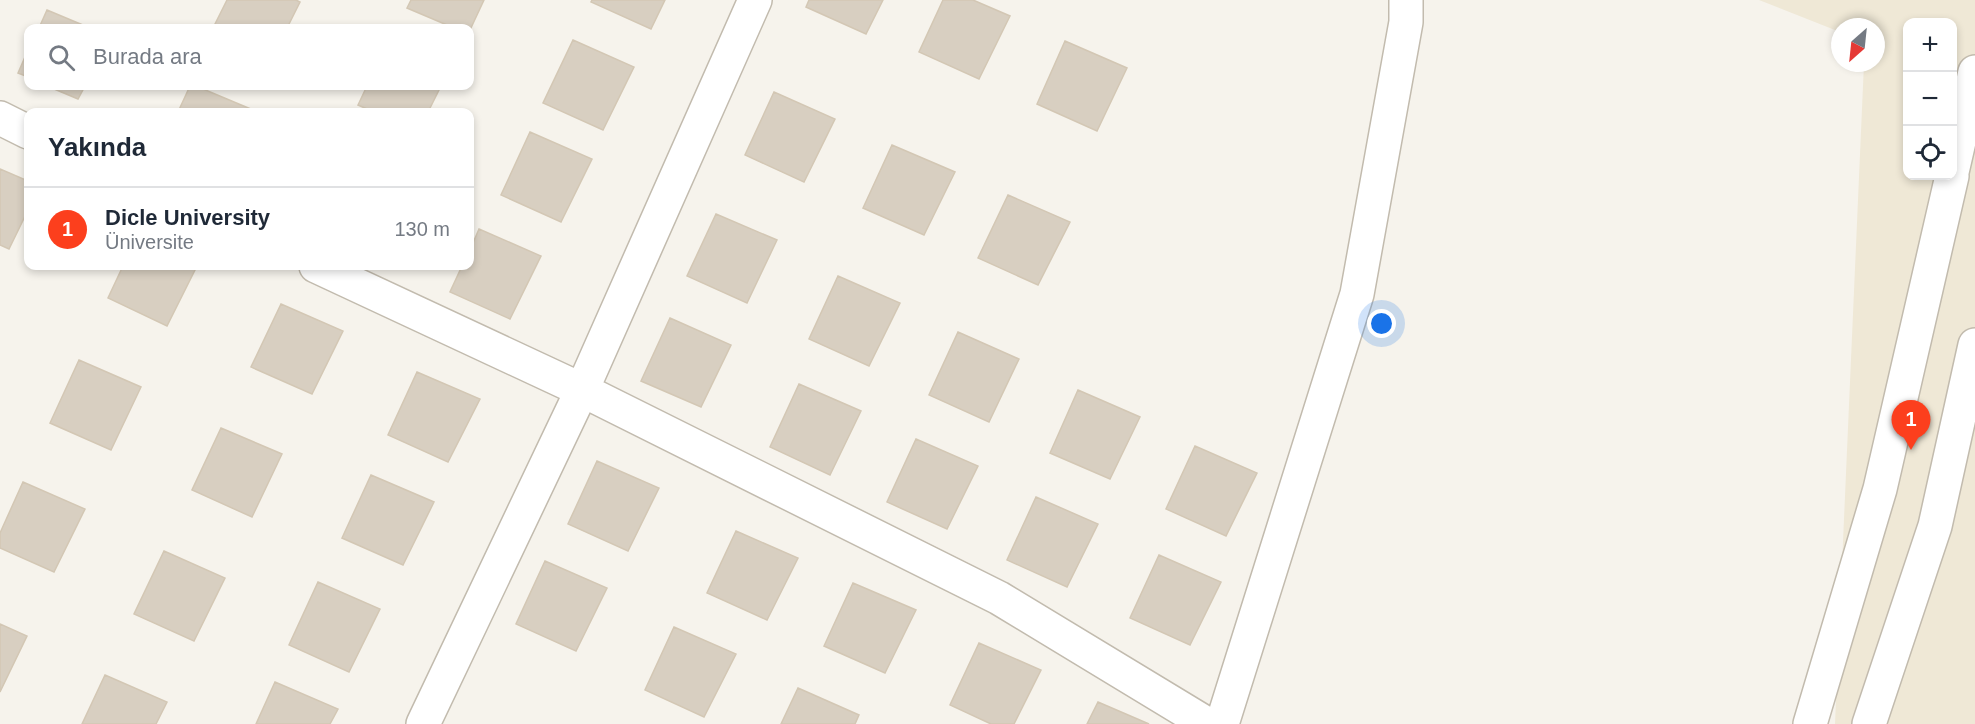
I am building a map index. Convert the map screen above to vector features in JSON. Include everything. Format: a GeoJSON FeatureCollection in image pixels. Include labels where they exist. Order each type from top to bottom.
{"type":"FeatureCollection","features":[{"type":"Feature","properties":{"kind":"street"},"geometry":{"type":"LineString","coordinates":[[423,724],[582,390],[755,0]]}},
{"type":"Feature","properties":{"kind":"street"},"geometry":{"type":"LineString","coordinates":[[1222,724],[1357,294],[1406,22],[1407,0]]}},
{"type":"Feature","properties":{"kind":"street"},"geometry":{"type":"LineString","coordinates":[[1957,152],[1975,72]]}},
{"type":"Feature","properties":{"kind":"street"},"geometry":{"type":"LineString","coordinates":[[0,118],[24,130]]}},
{"type":"Feature","properties":{"kind":"street"},"geometry":{"type":"LineString","coordinates":[[1810,724],[1880,489],[1951,180]]}},
{"type":"Feature","properties":{"kind":"street"},"geometry":{"type":"LineString","coordinates":[[325,270],[582,390],[999,598],[1208,724]]}},
{"type":"Feature","properties":{"kind":"street"},"geometry":{"type":"LineString","coordinates":[[1869,724],[1935,526],[1975,345]]}},
{"type":"Feature","properties":{"kind":"shaded area"},"geometry":{"type":"Polygon","coordinates":[[[1759,0],[1975,0],[1975,724],[1835,724],[1864,72],[1885,72],[1885,18],[1831,18],[1831,28],[1759,0]]]}},
{"type":"Feature","properties":{"kind":"building"},"geometry":{"type":"Polygon","coordinates":[[[227,0],[296,0],[300,2],[289,24],[215,24],[227,0]]]}},
{"type":"Feature","properties":{"kind":"building"},"geometry":{"type":"Polygon","coordinates":[[[411,0],[484,0],[473,24],[445,24],[407,8],[411,0]]]}},
{"type":"Feature","properties":{"kind":"building"},"geometry":{"type":"Polygon","coordinates":[[[592,0],[665,0],[651,29],[591,2],[592,0]]]}},
{"type":"Feature","properties":{"kind":"building"},"geometry":{"type":"Polygon","coordinates":[[[809,0],[883,0],[866,34],[806,7],[809,0]]]}},
{"type":"Feature","properties":{"kind":"building"},"geometry":{"type":"Polygon","coordinates":[[[943,0],[973,0],[1010,16],[979,79],[919,52],[943,0]]]}},
{"type":"Feature","properties":{"kind":"building"},"geometry":{"type":"Polygon","coordinates":[[[47,10],[80,24],[41,24],[47,10]]]}},
{"type":"Feature","properties":{"kind":"building"},"geometry":{"type":"Polygon","coordinates":[[[573,40],[634,67],[603,130],[543,103],[573,40]]]}},
{"type":"Feature","properties":{"kind":"building"},"geometry":{"type":"Polygon","coordinates":[[[1065,41],[1127,68],[1097,131],[1037,104],[1065,41]]]}},
{"type":"Feature","properties":{"kind":"building"},"geometry":{"type":"Polygon","coordinates":[[[24,59],[24,75],[18,73],[24,59]]]}},
{"type":"Feature","properties":{"kind":"building"},"geometry":{"type":"Polygon","coordinates":[[[57,90],[83,90],[78,99],[57,90]]]}},
{"type":"Feature","properties":{"kind":"building"},"geometry":{"type":"Polygon","coordinates":[[[188,90],[206,90],[248,108],[180,108],[188,90]]]}},
{"type":"Feature","properties":{"kind":"building"},"geometry":{"type":"Polygon","coordinates":[[[365,90],[439,90],[430,108],[365,108],[358,105],[365,90]]]}},
{"type":"Feature","properties":{"kind":"building"},"geometry":{"type":"Polygon","coordinates":[[[774,92],[835,119],[804,182],[745,155],[774,92]]]}},
{"type":"Feature","properties":{"kind":"building"},"geometry":{"type":"Polygon","coordinates":[[[530,132],[592,159],[561,222],[501,195],[530,132]]]}},
{"type":"Feature","properties":{"kind":"building"},"geometry":{"type":"Polygon","coordinates":[[[892,145],[955,172],[924,235],[863,208],[892,145]]]}},
{"type":"Feature","properties":{"kind":"building"},"geometry":{"type":"Polygon","coordinates":[[[0,169],[24,179],[24,218],[9,249],[0,245],[0,169]]]}},
{"type":"Feature","properties":{"kind":"building"},"geometry":{"type":"Polygon","coordinates":[[[1008,195],[1070,222],[1038,285],[978,258],[1008,195]]]}},
{"type":"Feature","properties":{"kind":"building"},"geometry":{"type":"Polygon","coordinates":[[[716,214],[777,240],[747,303],[687,276],[716,214]]]}},
{"type":"Feature","properties":{"kind":"building"},"geometry":{"type":"Polygon","coordinates":[[[479,229],[541,256],[510,319],[450,292],[460,270],[474,270],[474,241],[479,229]]]}},
{"type":"Feature","properties":{"kind":"building"},"geometry":{"type":"Polygon","coordinates":[[[121,270],[195,270],[167,326],[108,298],[121,270]]]}},
{"type":"Feature","properties":{"kind":"building"},"geometry":{"type":"Polygon","coordinates":[[[838,276],[900,303],[869,366],[809,339],[838,276]]]}},
{"type":"Feature","properties":{"kind":"building"},"geometry":{"type":"Polygon","coordinates":[[[281,304],[343,331],[312,394],[251,367],[281,304]]]}},
{"type":"Feature","properties":{"kind":"building"},"geometry":{"type":"Polygon","coordinates":[[[670,318],[731,345],[701,407],[641,381],[670,318]]]}},
{"type":"Feature","properties":{"kind":"building"},"geometry":{"type":"Polygon","coordinates":[[[958,332],[1019,359],[989,422],[929,395],[958,332]]]}},
{"type":"Feature","properties":{"kind":"building"},"geometry":{"type":"Polygon","coordinates":[[[79,360],[141,387],[111,450],[50,423],[79,360]]]}},
{"type":"Feature","properties":{"kind":"building"},"geometry":{"type":"Polygon","coordinates":[[[417,372],[480,399],[448,462],[388,435],[417,372]]]}},
{"type":"Feature","properties":{"kind":"building"},"geometry":{"type":"Polygon","coordinates":[[[799,384],[861,411],[830,475],[770,447],[799,384]]]}},
{"type":"Feature","properties":{"kind":"building"},"geometry":{"type":"Polygon","coordinates":[[[1078,390],[1140,417],[1110,479],[1050,453],[1078,390]]]}},
{"type":"Feature","properties":{"kind":"building"},"geometry":{"type":"Polygon","coordinates":[[[221,428],[282,454],[252,517],[192,490],[221,428]]]}},
{"type":"Feature","properties":{"kind":"building"},"geometry":{"type":"Polygon","coordinates":[[[916,439],[978,466],[947,529],[887,502],[916,439]]]}},
{"type":"Feature","properties":{"kind":"building"},"geometry":{"type":"Polygon","coordinates":[[[1195,446],[1257,473],[1226,536],[1166,509],[1195,446]]]}},
{"type":"Feature","properties":{"kind":"building"},"geometry":{"type":"Polygon","coordinates":[[[597,461],[659,488],[628,551],[568,524],[597,461]]]}},
{"type":"Feature","properties":{"kind":"building"},"geometry":{"type":"Polygon","coordinates":[[[371,475],[434,502],[403,565],[342,538],[371,475]]]}},
{"type":"Feature","properties":{"kind":"building"},"geometry":{"type":"Polygon","coordinates":[[[23,482],[85,509],[54,572],[0,548],[0,533],[23,482]]]}},
{"type":"Feature","properties":{"kind":"building"},"geometry":{"type":"Polygon","coordinates":[[[1036,497],[1098,524],[1067,587],[1007,560],[1036,497]]]}},
{"type":"Feature","properties":{"kind":"building"},"geometry":{"type":"Polygon","coordinates":[[[736,531],[798,558],[767,620],[707,593],[736,531]]]}},
{"type":"Feature","properties":{"kind":"building"},"geometry":{"type":"Polygon","coordinates":[[[164,551],[225,578],[194,641],[134,614],[164,551]]]}},
{"type":"Feature","properties":{"kind":"building"},"geometry":{"type":"Polygon","coordinates":[[[1159,555],[1221,582],[1190,645],[1130,618],[1159,555]]]}},
{"type":"Feature","properties":{"kind":"building"},"geometry":{"type":"Polygon","coordinates":[[[545,561],[607,588],[576,651],[516,624],[545,561]]]}},
{"type":"Feature","properties":{"kind":"building"},"geometry":{"type":"Polygon","coordinates":[[[318,582],[380,609],[349,672],[289,645],[318,582]]]}},
{"type":"Feature","properties":{"kind":"building"},"geometry":{"type":"Polygon","coordinates":[[[853,583],[916,610],[885,673],[824,646],[853,583]]]}},
{"type":"Feature","properties":{"kind":"building"},"geometry":{"type":"Polygon","coordinates":[[[0,624],[27,636],[0,692],[0,624]]]}},
{"type":"Feature","properties":{"kind":"building"},"geometry":{"type":"Polygon","coordinates":[[[674,627],[736,654],[704,717],[645,690],[674,627]]]}},
{"type":"Feature","properties":{"kind":"building"},"geometry":{"type":"Polygon","coordinates":[[[979,643],[1041,670],[1014,724],[991,724],[950,705],[979,643]]]}},
{"type":"Feature","properties":{"kind":"building"},"geometry":{"type":"Polygon","coordinates":[[[105,675],[167,702],[156,724],[82,724],[105,675]]]}},
{"type":"Feature","properties":{"kind":"building"},"geometry":{"type":"Polygon","coordinates":[[[275,682],[338,709],[330,724],[256,724],[275,682]]]}},
{"type":"Feature","properties":{"kind":"building"},"geometry":{"type":"Polygon","coordinates":[[[798,688],[859,715],[855,724],[781,724],[798,688]]]}},
{"type":"Feature","properties":{"kind":"building"},"geometry":{"type":"Polygon","coordinates":[[[1098,702],[1149,724],[1087,724],[1098,702]]]}},
{"type":"Feature","properties":{"kind":"place","name":"Dicle University"},"geometry":{"type":"Point","coordinates":[1911,450]}}]}
